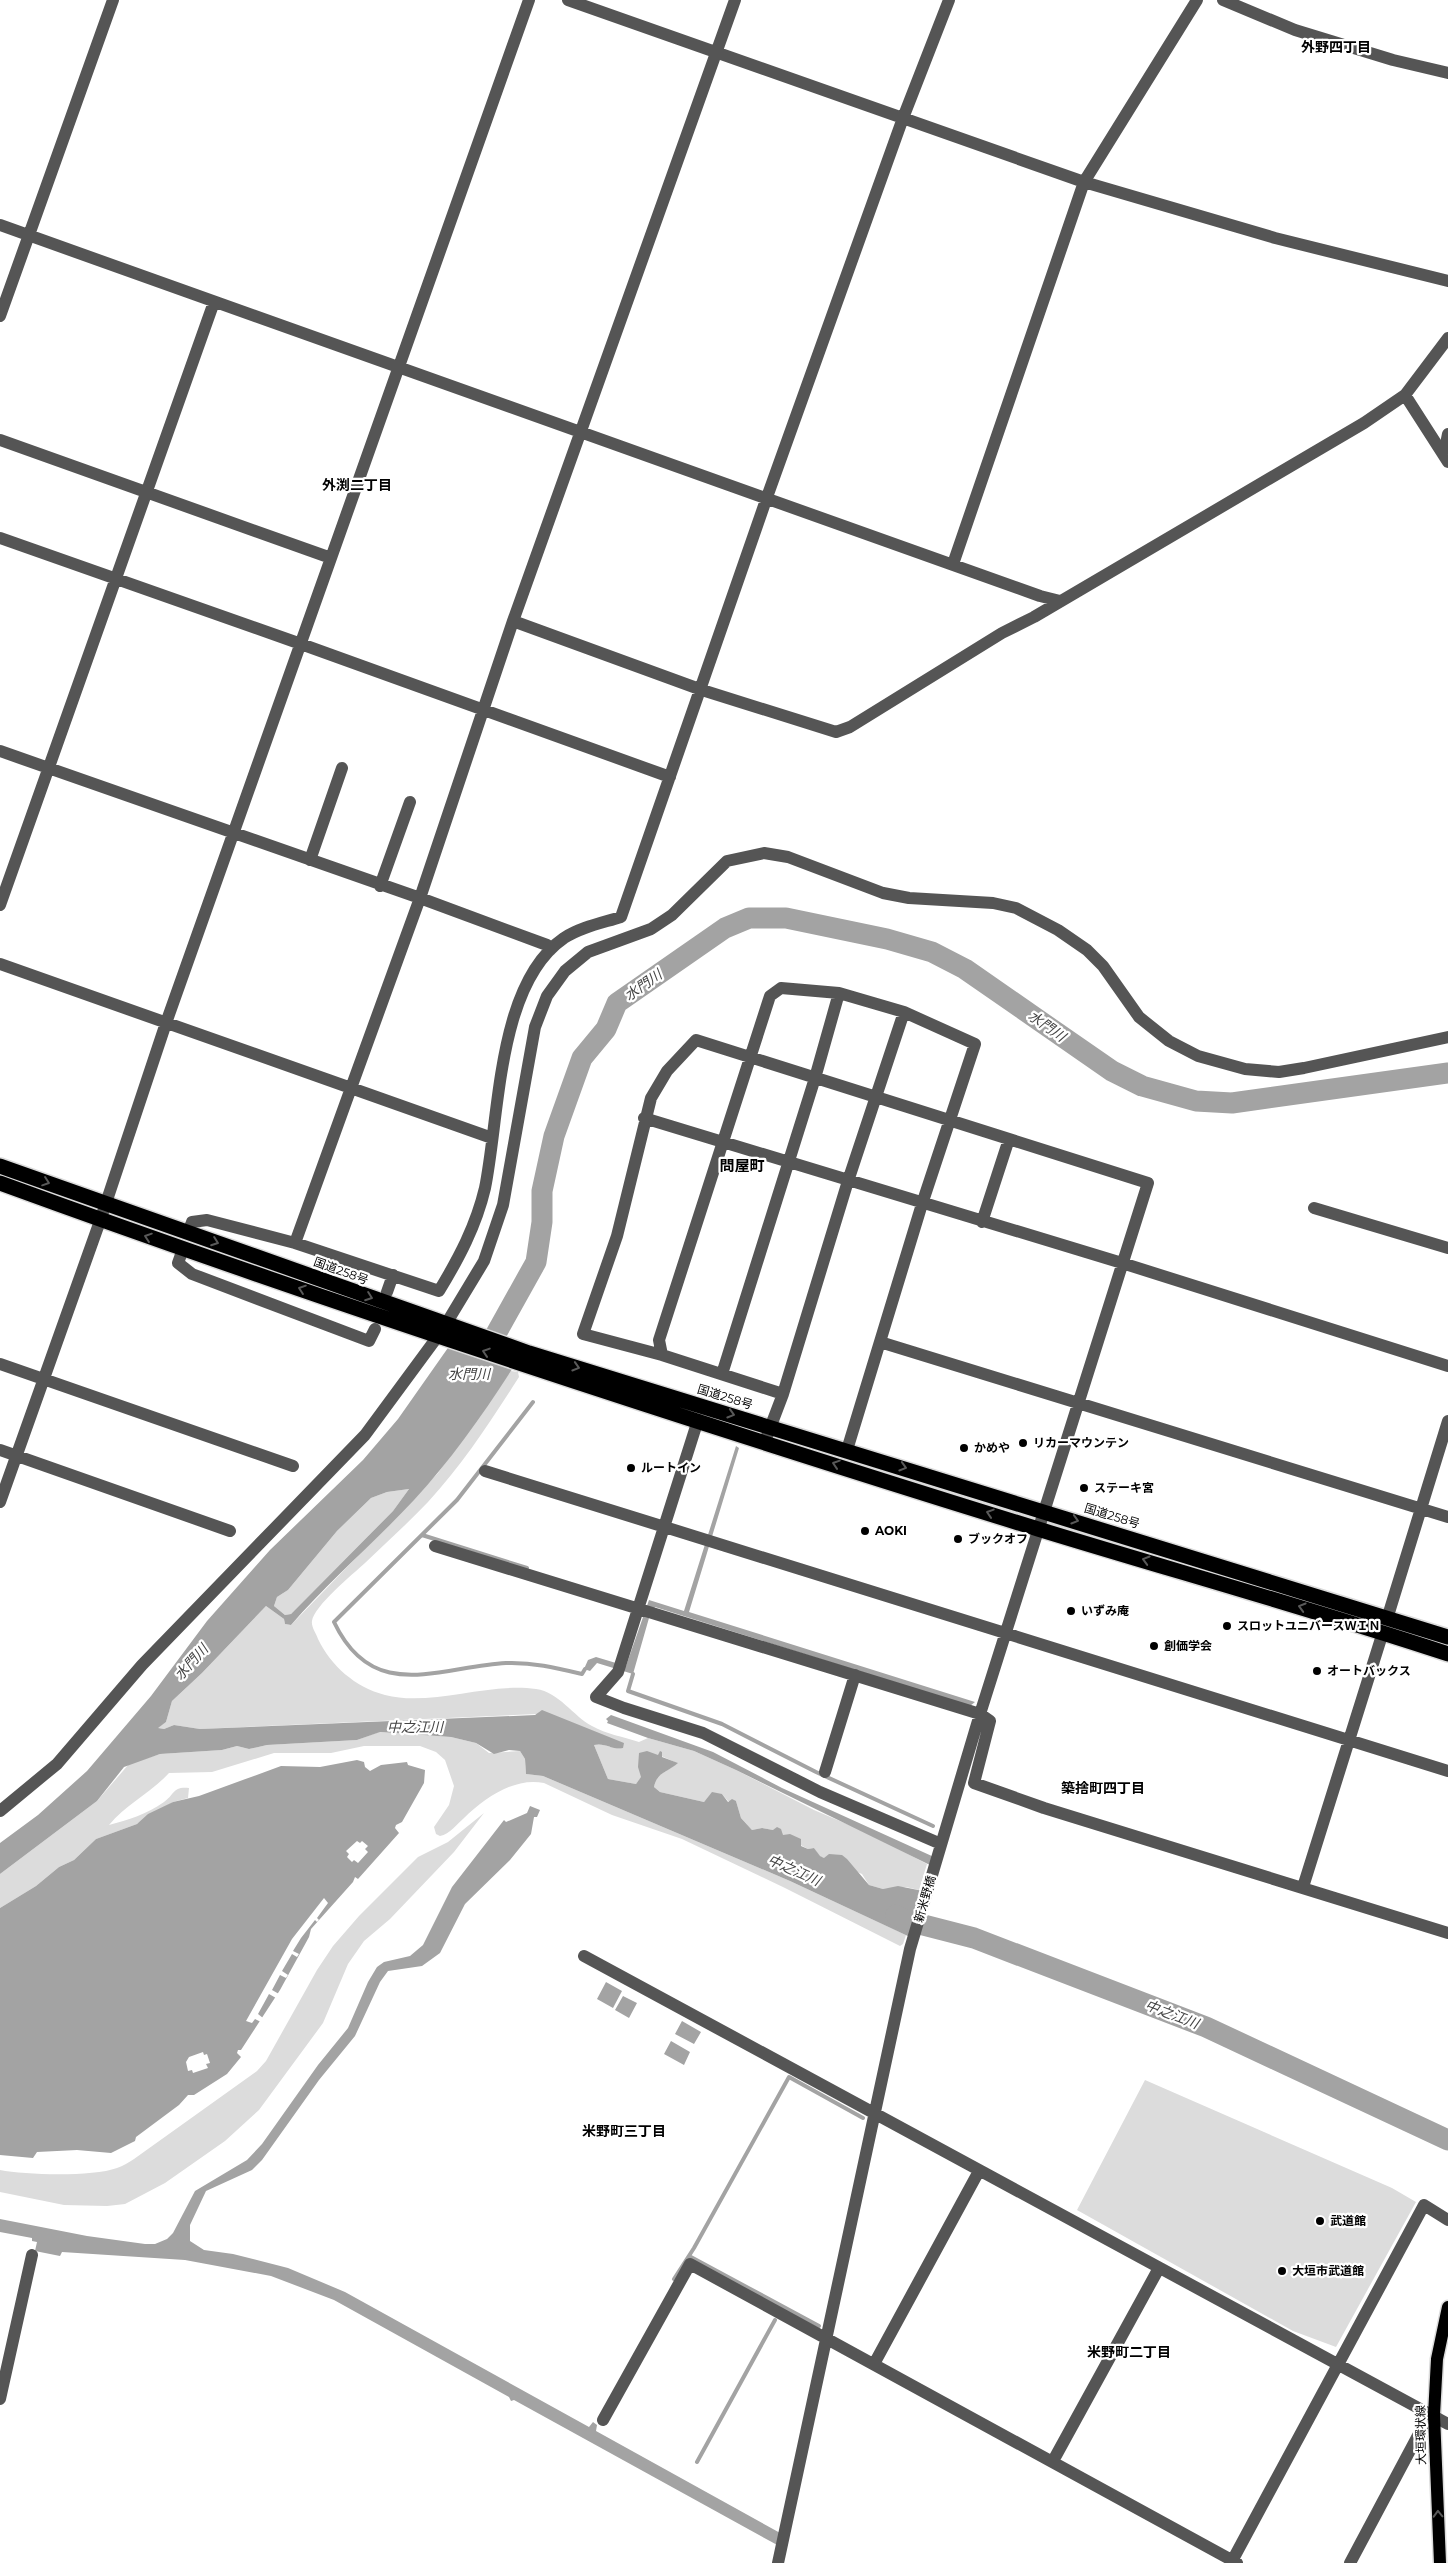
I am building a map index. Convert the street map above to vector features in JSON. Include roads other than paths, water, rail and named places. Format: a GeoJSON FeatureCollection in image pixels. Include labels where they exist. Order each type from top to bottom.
{"type":"FeatureCollection","features":[{"type":"Feature","properties":{"kind":"highway","name":"国道258号"},"geometry":{"type":"LineString","coordinates":[[0,1166],[188,1233],[447,1332]]}},
{"type":"Feature","properties":{"kind":"highway","name":"国道258号"},"geometry":{"type":"LineString","coordinates":[[0,1183],[100,1221],[183,1249],[447,1332],[698,1420],[1039,1529],[1385,1626],[1448,1637]]}},
{"type":"Feature","properties":{"kind":"highway","name":"国道258号"},"geometry":{"type":"LineString","coordinates":[[527,1359],[771,1426],[1045,1511],[1385,1626],[1448,1654]]}},
{"type":"Feature","properties":{"kind":"main road","name":"大垣環状線"},"geometry":{"type":"LineString","coordinates":[[1440,2563],[1434,2415],[1437,2359],[1448,2307]]}},
{"type":"Feature","properties":{"kind":"street"},"geometry":{"type":"LineString","coordinates":[[0,316],[114,0]]}},
{"type":"Feature","properties":{"kind":"street"},"geometry":{"type":"LineString","coordinates":[[0,1502],[106,1204],[166,1022],[528,0]]}},
{"type":"Feature","properties":{"kind":"street"},"geometry":{"type":"LineString","coordinates":[[568,0],[1084,182],[1275,238],[1448,281]]}},
{"type":"Feature","properties":{"kind":"street"},"geometry":{"type":"LineString","coordinates":[[295,1243],[420,898],[482,708],[736,0]]}},
{"type":"Feature","properties":{"kind":"street"},"geometry":{"type":"LineString","coordinates":[[188,1233],[192,1222],[207,1220],[295,1243],[439,1291],[460,1257],[474,1226],[484,1188],[510,1034],[518,1002],[529,975],[550,950],[565,938],[587,927],[621,917],[702,690],[767,497],[903,118],[948,0]]}},
{"type":"Feature","properties":{"kind":"street"},"geometry":{"type":"LineString","coordinates":[[953,564],[1084,182],[1196,0]]}},
{"type":"Feature","properties":{"kind":"street"},"geometry":{"type":"LineString","coordinates":[[1223,0],[1295,30],[1393,60],[1448,73]]}},
{"type":"Feature","properties":{"kind":"street"},"geometry":{"type":"LineString","coordinates":[[0,225],[1060,601]]}},
{"type":"Feature","properties":{"kind":"street"},"geometry":{"type":"LineString","coordinates":[[0,905],[214,302]]}},
{"type":"Feature","properties":{"kind":"street"},"geometry":{"type":"LineString","coordinates":[[513,621],[702,690],[836,732],[850,728],[1002,633],[1034,617],[1364,423],[1405,395],[1448,338]]}},
{"type":"Feature","properties":{"kind":"street"},"geometry":{"type":"LineString","coordinates":[[1405,395],[1445,457]]}},
{"type":"Feature","properties":{"kind":"street"},"geometry":{"type":"LineString","coordinates":[[1445,457],[1448,434]]}},
{"type":"Feature","properties":{"kind":"street"},"geometry":{"type":"LineString","coordinates":[[0,440],[148,491],[331,558]]}},
{"type":"Feature","properties":{"kind":"street"},"geometry":{"type":"LineString","coordinates":[[0,538],[482,708],[670,777]]}},
{"type":"Feature","properties":{"kind":"street"},"geometry":{"type":"LineString","coordinates":[[0,751],[380,886],[420,898],[546,945],[550,950]]}},
{"type":"Feature","properties":{"kind":"street"},"geometry":{"type":"LineString","coordinates":[[310,860],[342,768]]}},
{"type":"Feature","properties":{"kind":"street"},"geometry":{"type":"LineString","coordinates":[[380,886],[410,802]]}},
{"type":"Feature","properties":{"kind":"street"},"geometry":{"type":"LineString","coordinates":[[0,1811],[57,1764],[142,1665],[365,1435],[447,1332],[484,1262],[503,1205],[535,1027],[547,996],[565,971],[588,952],[652,929],[672,915],[727,861],[764,852],[788,857],[883,893],[910,898],[993,903],[1016,908],[1058,930],[1087,950],[1103,966],[1139,1017],[1169,1041],[1198,1056],[1245,1069],[1279,1072],[1448,1037]]}},
{"type":"Feature","properties":{"kind":"street"},"geometry":{"type":"LineString","coordinates":[[0,964],[492,1138]]}},
{"type":"Feature","properties":{"kind":"street"},"geometry":{"type":"LineString","coordinates":[[662,1355],[659,1340],[770,996],[781,988],[839,993],[904,1012],[975,1044],[922,1204],[847,1450]]}},
{"type":"Feature","properties":{"kind":"street"},"geometry":{"type":"LineString","coordinates":[[722,1374],[815,1078],[839,993]]}},
{"type":"Feature","properties":{"kind":"street"},"geometry":{"type":"LineString","coordinates":[[765,1441],[783,1394],[848,1181],[904,1012]]}},
{"type":"Feature","properties":{"kind":"street"},"geometry":{"type":"LineString","coordinates":[[783,1394],[662,1355],[583,1334],[618,1236],[637,1159],[644,1118],[651,1098],[667,1071],[696,1040],[1009,1140],[982,1222]]}},
{"type":"Feature","properties":{"kind":"street"},"geometry":{"type":"LineString","coordinates":[[644,1118],[922,1204],[1122,1263],[1448,1366]]}},
{"type":"Feature","properties":{"kind":"street","name":"新米野橋"},"geometry":{"type":"LineString","coordinates":[[779,2558],[910,1949],[980,1714],[1148,1183],[1009,1140]]}},
{"type":"Feature","properties":{"kind":"street"},"geometry":{"type":"LineString","coordinates":[[1314,1208],[1448,1248]]}},
{"type":"Feature","properties":{"kind":"street"},"geometry":{"type":"LineString","coordinates":[[183,1249],[178,1263],[192,1274],[369,1341],[375,1329]]}},
{"type":"Feature","properties":{"kind":"street"},"geometry":{"type":"LineString","coordinates":[[387,1292],[393,1276]]}},
{"type":"Feature","properties":{"kind":"street"},"geometry":{"type":"LineString","coordinates":[[880,1342],[1448,1517]]}},
{"type":"Feature","properties":{"kind":"street"},"geometry":{"type":"LineString","coordinates":[[0,1364],[293,1466]]}},
{"type":"Feature","properties":{"kind":"street"},"geometry":{"type":"LineString","coordinates":[[698,1420],[663,1528],[645,1611],[620,1666],[596,1696],[624,1708],[702,1734],[820,1792],[940,1847]]}},
{"type":"Feature","properties":{"kind":"street"},"geometry":{"type":"LineString","coordinates":[[1303,1887],[1448,1421]]}},
{"type":"Feature","properties":{"kind":"street"},"geometry":{"type":"LineString","coordinates":[[0,1450],[230,1531]]}},
{"type":"Feature","properties":{"kind":"street"},"geometry":{"type":"LineString","coordinates":[[485,1471],[1448,1772]]}},
{"type":"Feature","properties":{"kind":"street"},"geometry":{"type":"LineString","coordinates":[[435,1546],[980,1714],[990,1722],[974,1783],[1044,1808],[1303,1887],[1448,1934]]}},
{"type":"Feature","properties":{"kind":"street"},"geometry":{"type":"LineString","coordinates":[[825,1772],[855,1675]]}},
{"type":"Feature","properties":{"kind":"street"},"geometry":{"type":"LineString","coordinates":[[584,1956],[1448,2424]]}},
{"type":"Feature","properties":{"kind":"street"},"geometry":{"type":"LineString","coordinates":[[874,2364],[980,2171]]}},
{"type":"Feature","properties":{"kind":"street"},"geometry":{"type":"LineString","coordinates":[[603,2420],[690,2264],[1234,2562],[1424,2205],[1448,2220]]}},
{"type":"Feature","properties":{"kind":"street"},"geometry":{"type":"LineString","coordinates":[[0,2399],[32,2254]]}},
{"type":"Feature","properties":{"kind":"street"},"geometry":{"type":"LineString","coordinates":[[1052,2461],[1159,2268]]}},
{"type":"Feature","properties":{"kind":"street"},"geometry":{"type":"LineString","coordinates":[[1350,2563],[1422,2428]]}},
{"type":"Feature","properties":{"kind":"water"},"geometry":{"type":"Polygon","coordinates":[[[457,1335],[520,1357],[457,1449],[429,1484],[399,1516],[291,1625],[285,1624],[284,1619],[266,1606],[202,1673],[172,1701],[166,1722],[158,1728],[164,1729],[174,1725],[200,1729],[535,1715],[542,1710],[624,1743],[623,1748],[620,1749],[598,1744],[594,1745],[608,1779],[636,1784],[641,1777],[638,1767],[639,1753],[647,1751],[658,1755],[660,1751],[662,1752],[662,1757],[678,1763],[663,1773],[655,1782],[654,1787],[660,1792],[704,1802],[712,1792],[722,1794],[728,1802],[732,1799],[736,1801],[741,1818],[752,1830],[762,1828],[773,1830],[777,1827],[781,1829],[783,1835],[790,1834],[801,1839],[801,1846],[808,1849],[814,1848],[824,1858],[829,1854],[842,1855],[869,1885],[883,1889],[898,1886],[923,1891],[910,1937],[790,1881],[543,1776],[526,1774],[525,1759],[520,1751],[509,1750],[494,1754],[476,1743],[451,1737],[380,1732],[357,1740],[267,1745],[249,1749],[237,1746],[222,1750],[160,1754],[124,1767],[97,1801],[0,1874],[0,1843],[38,1815],[87,1771],[151,1696],[207,1621],[270,1550],[363,1460],[398,1419],[457,1335]],[[409,1489],[387,1492],[371,1498],[337,1531],[288,1590],[277,1597],[274,1606],[285,1615],[291,1614],[393,1511],[409,1489]]]}},
{"type":"Feature","properties":{"kind":"water"},"geometry":{"type":"Polygon","coordinates":[[[736,1446],[739,1448],[689,1612],[975,1702],[970,1706],[655,1607],[649,1618],[633,1674],[597,1663],[590,1671],[584,1669],[588,1660],[596,1657],[626,1666],[649,1600],[684,1611],[736,1446]]]}},
{"type":"Feature","properties":{"kind":"water"},"geometry":{"type":"Polygon","coordinates":[[[611,1715],[713,1752],[782,1788],[934,1857],[932,1866],[694,1751],[648,1738],[607,1723],[606,1719],[611,1715]]]}},
{"type":"Feature","properties":{"kind":"water"},"geometry":{"type":"Polygon","coordinates":[[[357,1760],[364,1762],[365,1767],[370,1771],[381,1765],[407,1762],[408,1765],[425,1770],[424,1783],[402,1822],[396,1825],[395,1828],[399,1833],[358,1879],[355,1877],[353,1882],[311,1929],[309,1937],[280,1990],[241,2050],[238,2050],[237,2053],[241,2057],[227,2074],[194,2095],[188,2095],[179,2105],[136,2137],[135,2141],[111,2153],[77,2150],[37,2152],[33,2158],[0,2155],[0,1908],[36,1886],[59,1867],[74,1860],[96,1839],[137,1824],[148,1814],[173,1802],[199,1796],[281,1766],[320,1767],[357,1760]]]}},
{"type":"Feature","properties":{"kind":"water"},"geometry":{"type":"Polygon","coordinates":[[[530,1806],[540,1810],[537,1817],[534,1817],[531,1834],[510,1860],[465,1904],[440,1953],[422,1966],[388,1971],[380,1982],[355,2036],[319,2080],[262,2160],[252,2170],[206,2191],[190,2225],[190,2241],[204,2250],[233,2254],[288,2268],[345,2292],[589,2427],[593,2422],[597,2425],[596,2431],[782,2534],[779,2546],[514,2400],[511,2401],[509,2397],[334,2300],[271,2276],[185,2260],[62,2252],[60,2256],[35,2251],[37,2242],[32,2241],[32,2238],[0,2232],[0,2219],[87,2236],[145,2244],[155,2244],[167,2239],[173,2233],[195,2191],[247,2160],[262,2144],[318,2065],[348,2028],[368,1982],[377,1967],[384,1962],[410,1956],[423,1945],[452,1887],[504,1820],[506,1822],[527,1813],[530,1806]]]}},
{"type":"Feature","properties":{"kind":"water"},"geometry":{"type":"Polygon","coordinates":[[[606,1982],[622,1991],[613,2008],[597,1999],[606,1982]]]}},
{"type":"Feature","properties":{"kind":"water"},"geometry":{"type":"Polygon","coordinates":[[[623,1996],[637,2003],[629,2018],[615,2010],[623,1996]]]}},
{"type":"Feature","properties":{"kind":"water"},"geometry":{"type":"Polygon","coordinates":[[[682,2021],[701,2032],[694,2044],[675,2034],[682,2021]]]}},
{"type":"Feature","properties":{"kind":"water"},"geometry":{"type":"Polygon","coordinates":[[[671,2041],[690,2052],[684,2065],[664,2054],[671,2041]]]}},
{"type":"Feature","properties":{"kind":"waterway","name":"水門川"},"geometry":{"type":"LineString","coordinates":[[483,1357],[536,1262],[542,1222],[542,1191],[554,1136],[582,1058],[606,1029],[617,1003],[725,928],[749,918],[786,918],[887,939],[932,952],[965,969],[1112,1071],[1142,1086],[1196,1101],[1232,1103],[1448,1073]]}},
{"type":"Feature","properties":{"kind":"waterway"},"geometry":{"type":"LineString","coordinates":[[533,1402],[457,1500],[334,1622],[350,1647],[368,1664],[388,1672],[409,1675],[506,1663],[535,1664],[582,1674],[585,1669]]}},
{"type":"Feature","properties":{"kind":"waterway"},"geometry":{"type":"LineString","coordinates":[[422,1535],[527,1568]]}},
{"type":"Feature","properties":{"kind":"waterway"},"geometry":{"type":"LineString","coordinates":[[633,1674],[628,1691],[722,1724],[816,1772],[933,1826]]}},
{"type":"Feature","properties":{"kind":"waterway","name":"中之江川"},"geometry":{"type":"LineString","coordinates":[[896,1915],[908,1921],[974,1938],[1206,2027],[1448,2140]]}},
{"type":"Feature","properties":{"kind":"waterway"},"geometry":{"type":"LineString","coordinates":[[674,2279],[694,2248],[789,2077],[863,2118]]}},
{"type":"Feature","properties":{"kind":"waterway"},"geometry":{"type":"LineString","coordinates":[[689,2256],[819,2326]]}},
{"type":"Feature","properties":{"kind":"waterway"},"geometry":{"type":"LineString","coordinates":[[697,2462],[775,2320]]}},
{"type":"Feature","properties":{"kind":"place","name":"リカーマウンテン"},"geometry":{"type":"Point","coordinates":[1023,1443]}},
{"type":"Feature","properties":{"kind":"place","name":"かめや"},"geometry":{"type":"Point","coordinates":[964,1448]}},
{"type":"Feature","properties":{"kind":"place","name":"ルートイン"},"geometry":{"type":"Point","coordinates":[631,1468]}},
{"type":"Feature","properties":{"kind":"place","name":"ステーキ宮"},"geometry":{"type":"Point","coordinates":[1084,1488]}},
{"type":"Feature","properties":{"kind":"place","name":"AOKI"},"geometry":{"type":"Point","coordinates":[865,1531]}},
{"type":"Feature","properties":{"kind":"place","name":"ブックオフ"},"geometry":{"type":"Point","coordinates":[958,1539]}},
{"type":"Feature","properties":{"kind":"place","name":"いずみ庵"},"geometry":{"type":"Point","coordinates":[1071,1611]}},
{"type":"Feature","properties":{"kind":"place","name":"スロットユニバースＷＩＮ"},"geometry":{"type":"Point","coordinates":[1227,1626]}},
{"type":"Feature","properties":{"kind":"place","name":"創価学会"},"geometry":{"type":"Point","coordinates":[1154,1646]}},
{"type":"Feature","properties":{"kind":"place","name":"オートバックス"},"geometry":{"type":"Point","coordinates":[1317,1671]}},
{"type":"Feature","properties":{"kind":"place","name":"武道館"},"geometry":{"type":"Point","coordinates":[1320,2221]}},
{"type":"Feature","properties":{"kind":"place","name":"大垣市武道館"},"geometry":{"type":"Point","coordinates":[1282,2271]}},
{"type":"Feature","properties":{"kind":"district","name":"外野四丁目"},"geometry":{"type":"Point","coordinates":[1336,47]}},
{"type":"Feature","properties":{"kind":"district","name":"外渕二丁目"},"geometry":{"type":"Point","coordinates":[357,485]}},
{"type":"Feature","properties":{"kind":"district","name":"問屋町"},"geometry":{"type":"Point","coordinates":[742,1166]}},
{"type":"Feature","properties":{"kind":"district","name":"築捨町四丁目"},"geometry":{"type":"Point","coordinates":[1103,1788]}},
{"type":"Feature","properties":{"kind":"district","name":"米野町三丁目"},"geometry":{"type":"Point","coordinates":[624,2131]}},
{"type":"Feature","properties":{"kind":"district","name":"米野町二丁目"},"geometry":{"type":"Point","coordinates":[1129,2352]}}]}
